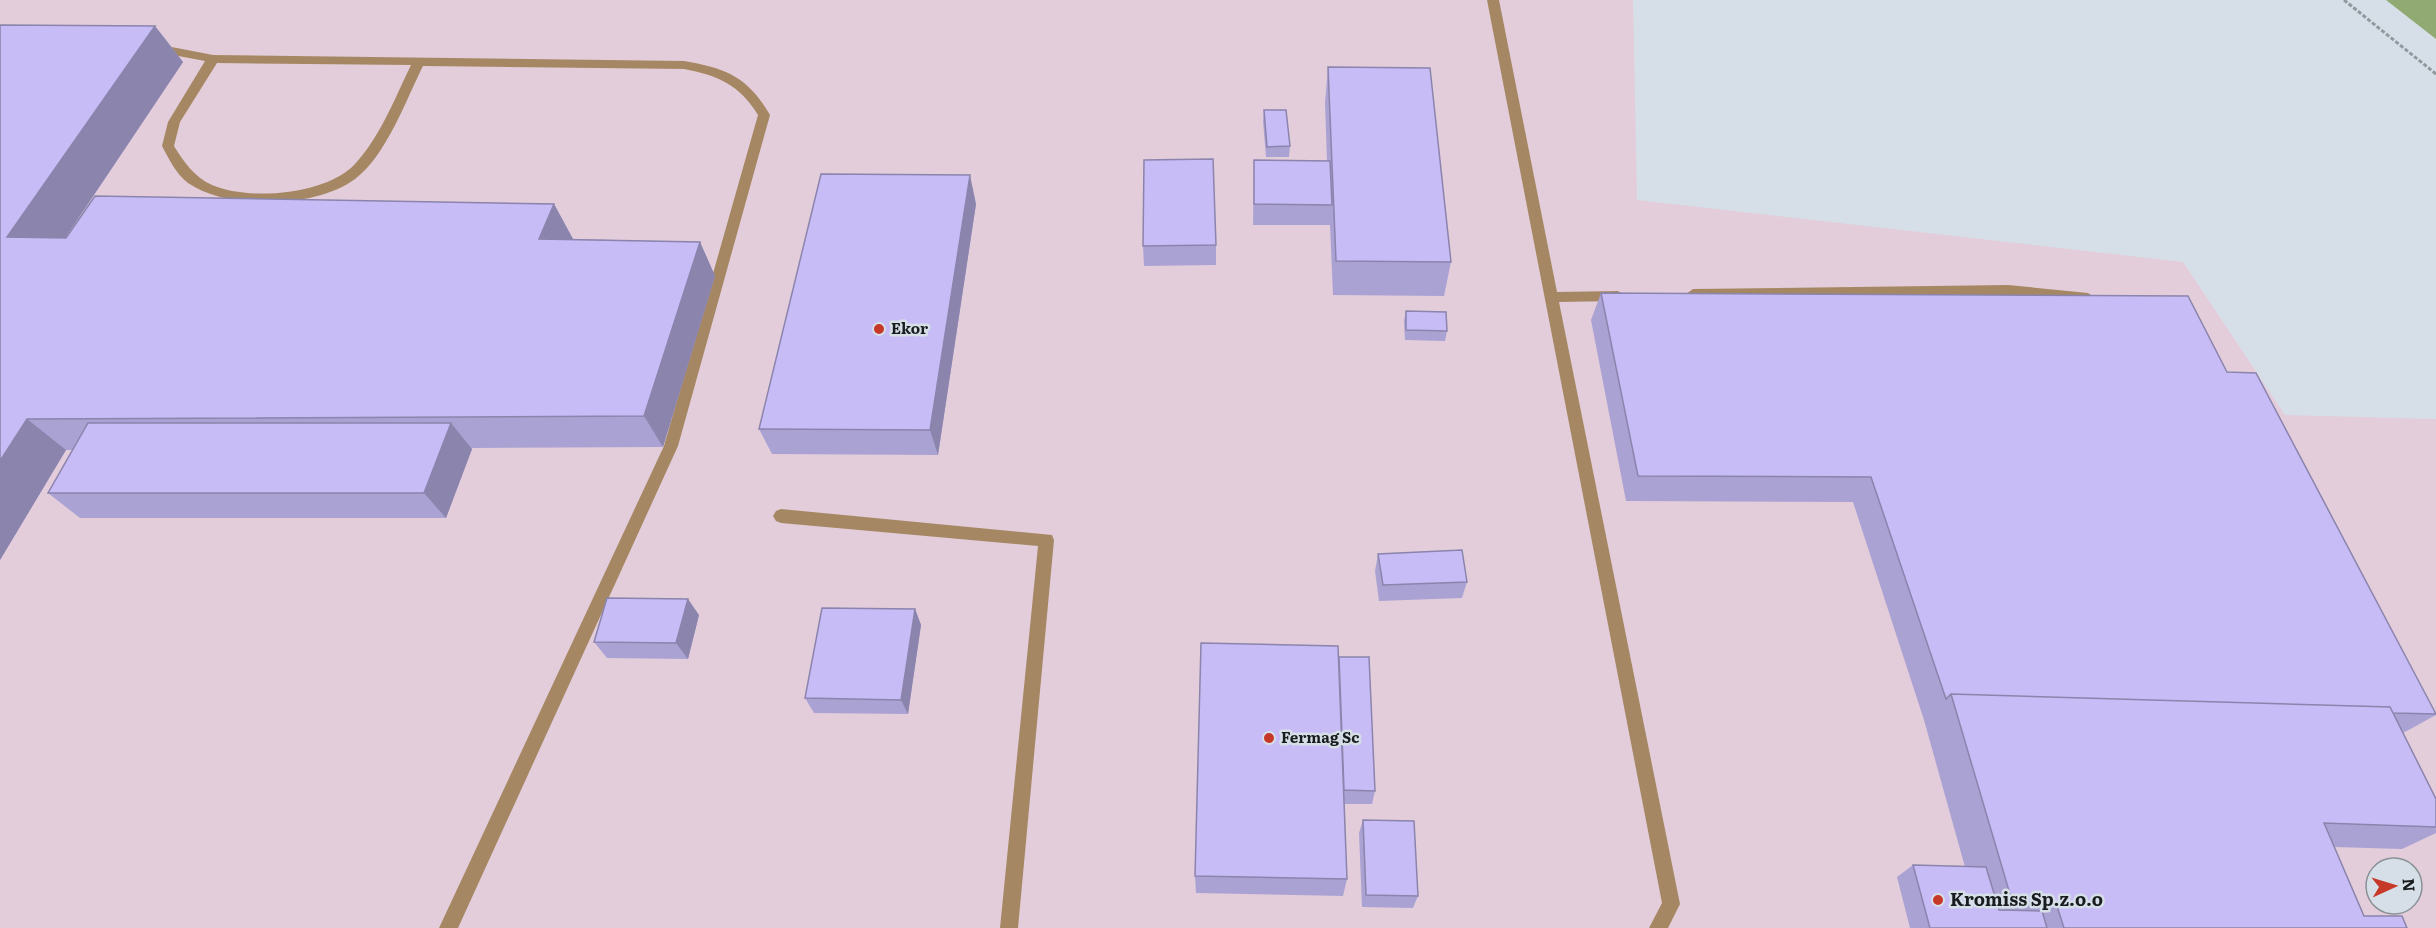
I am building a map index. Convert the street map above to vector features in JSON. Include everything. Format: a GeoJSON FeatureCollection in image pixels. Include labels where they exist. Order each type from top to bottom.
{"type":"FeatureCollection","features":[{"type":"Feature","properties":{"kind":"lane"},"geometry":{"type":"LineString","coordinates":[[1493,0],[1671,904],[1658,928]]}},
{"type":"Feature","properties":{"kind":"lane"},"geometry":{"type":"LineString","coordinates":[[143,48],[213,59],[684,66],[712,70],[737,81],[757,102],[764,116],[670,446],[448,928]]}},
{"type":"Feature","properties":{"kind":"lane"},"geometry":{"type":"LineString","coordinates":[[213,59],[174,123],[168,146],[178,164],[192,180],[209,189],[234,196],[266,197],[324,189],[351,176],[370,152],[419,62]]}},
{"type":"Feature","properties":{"kind":"lane"},"geometry":{"type":"LineString","coordinates":[[1682,294],[2008,290],[2102,300]]}},
{"type":"Feature","properties":{"kind":"lane"},"geometry":{"type":"LineString","coordinates":[[1552,297],[1635,295]]}},
{"type":"Feature","properties":{"kind":"lane"},"geometry":{"type":"LineString","coordinates":[[781,516],[1046,540],[1009,928]]}},
{"type":"Feature","properties":{"kind":"path"},"geometry":{"type":"LineString","coordinates":[[2344,0],[2436,74]]}},
{"type":"Feature","properties":{"kind":"shaded area"},"geometry":{"type":"Polygon","coordinates":[[[0,0],[1633,0],[1637,200],[2183,262],[2285,415],[2436,419],[2436,928],[0,928],[0,0]]]}},
{"type":"Feature","properties":{"kind":"green space"},"geometry":{"type":"Polygon","coordinates":[[[2386,0],[2436,0],[2436,39],[2386,0]]]}},
{"type":"Feature","properties":{"kind":"building"},"geometry":{"type":"Polygon","coordinates":[[[0,25],[155,26],[7,237],[66,238],[95,196],[554,204],[539,239],[700,242],[644,416],[27,419],[0,461],[0,25]]]}},
{"type":"Feature","properties":{"kind":"building"},"geometry":{"type":"Polygon","coordinates":[[[1328,67],[1430,68],[1451,262],[1336,261],[1328,67]]]}},
{"type":"Feature","properties":{"kind":"building"},"geometry":{"type":"Polygon","coordinates":[[[1264,110],[1286,110],[1290,146],[1267,147],[1264,110]]]}},
{"type":"Feature","properties":{"kind":"building"},"geometry":{"type":"Polygon","coordinates":[[[1213,159],[1216,245],[1143,246],[1144,160],[1213,159]]]}},
{"type":"Feature","properties":{"kind":"building"},"geometry":{"type":"Polygon","coordinates":[[[1254,160],[1330,161],[1332,205],[1254,204],[1254,160]]]}},
{"type":"Feature","properties":{"kind":"building","name":"Ekor"},"geometry":{"type":"Polygon","coordinates":[[[821,174],[970,175],[930,430],[759,429],[821,174]]]}},
{"type":"Feature","properties":{"kind":"building"},"geometry":{"type":"Polygon","coordinates":[[[1601,293],[2188,296],[2227,372],[2256,373],[2436,714],[2393,713],[2390,707],[1951,694],[1946,699],[1871,477],[1638,476],[1601,293]]]}},
{"type":"Feature","properties":{"kind":"building"},"geometry":{"type":"Polygon","coordinates":[[[1406,311],[1446,312],[1447,331],[1406,330],[1406,311]]]}},
{"type":"Feature","properties":{"kind":"building"},"geometry":{"type":"Polygon","coordinates":[[[88,423],[451,423],[424,493],[48,493],[88,423]]]}},
{"type":"Feature","properties":{"kind":"building"},"geometry":{"type":"Polygon","coordinates":[[[1462,550],[1467,582],[1383,585],[1378,554],[1462,550]]]}},
{"type":"Feature","properties":{"kind":"building"},"geometry":{"type":"Polygon","coordinates":[[[607,598],[688,599],[676,643],[594,642],[607,598]]]}},
{"type":"Feature","properties":{"kind":"building"},"geometry":{"type":"Polygon","coordinates":[[[822,608],[915,609],[901,700],[805,698],[822,608]]]}},
{"type":"Feature","properties":{"kind":"building","name":"Fermag Sc"},"geometry":{"type":"Polygon","coordinates":[[[1201,643],[1338,646],[1347,879],[1195,876],[1201,643]]]}},
{"type":"Feature","properties":{"kind":"building"},"geometry":{"type":"Polygon","coordinates":[[[1339,657],[1369,657],[1375,791],[1344,790],[1339,657]]]}},
{"type":"Feature","properties":{"kind":"building"},"geometry":{"type":"Polygon","coordinates":[[[1951,694],[2390,707],[2436,799],[2436,827],[2324,823],[2364,916],[2402,916],[2407,928],[2064,928],[2056,903],[2012,901],[1951,694]]]}},
{"type":"Feature","properties":{"kind":"building"},"geometry":{"type":"Polygon","coordinates":[[[1363,820],[1414,821],[1418,896],[1366,895],[1363,820]]]}},
{"type":"Feature","properties":{"kind":"building"},"geometry":{"type":"Polygon","coordinates":[[[1913,865],[1986,867],[1999,910],[2042,911],[2047,928],[1930,928],[1913,865]]]}},
{"type":"Feature","properties":{"kind":"place","name":"Ekor"},"geometry":{"type":"Point","coordinates":[879,329]}},
{"type":"Feature","properties":{"kind":"place","name":"Fermag Sc"},"geometry":{"type":"Point","coordinates":[1269,738]}},
{"type":"Feature","properties":{"kind":"place","name":"Kromiss Sp.z.o.o"},"geometry":{"type":"Point","coordinates":[1938,900]}}]}
